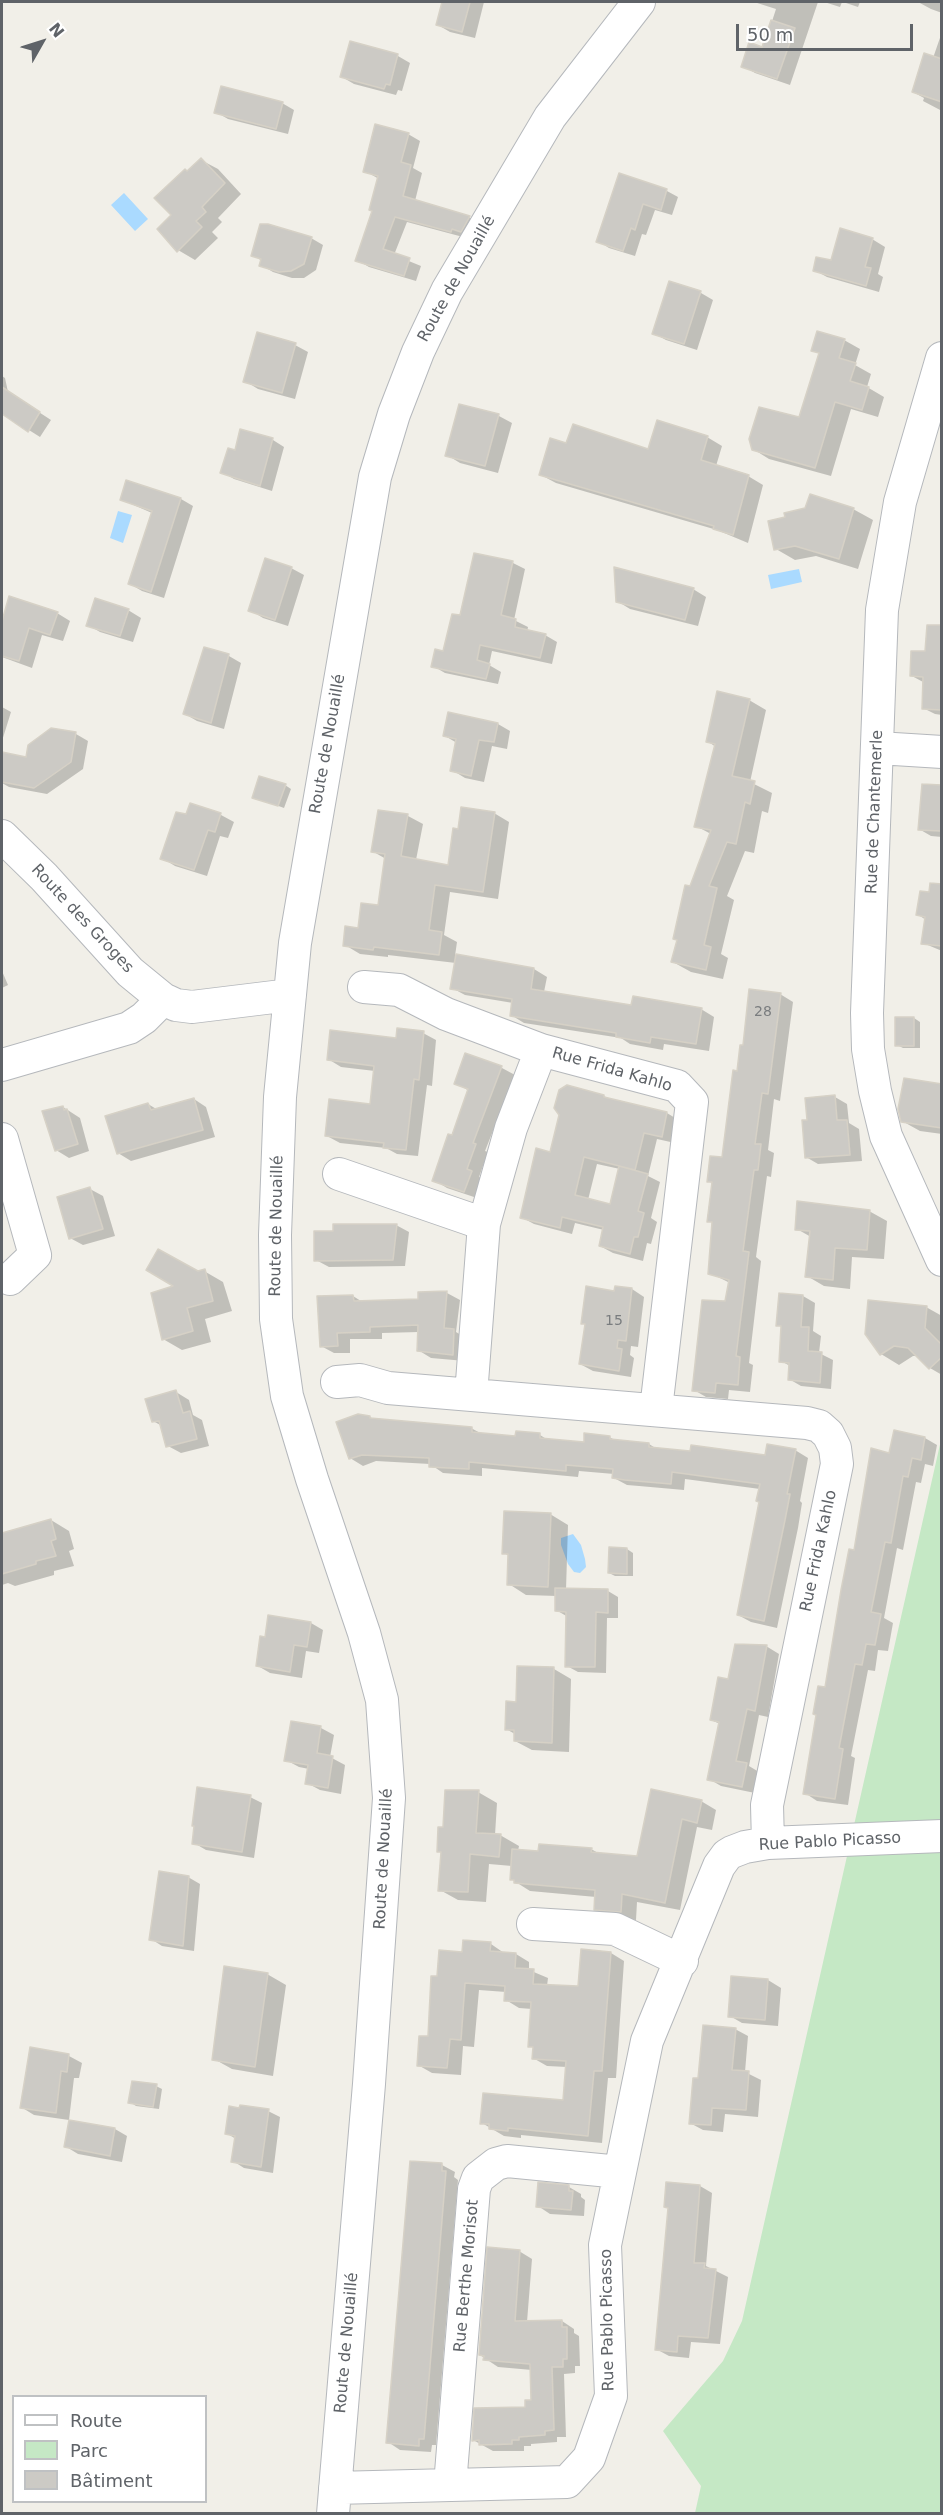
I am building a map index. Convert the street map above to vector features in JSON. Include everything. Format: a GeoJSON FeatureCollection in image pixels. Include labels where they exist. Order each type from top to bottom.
{"type":"FeatureCollection","features":[{"type":"Feature","properties":{"kind":"street","name":"Route de Nouaillé"},"geometry":{"type":"LineString","coordinates":[[334,2501],[389,1798],[382,1700],[364,1633],[287,1396],[276,1318],[275,1235],[280,1097],[290,995],[311,841],[375,477],[394,414],[418,352],[447,291],[550,117],[639,2]]}},
{"type":"Feature","properties":{"kind":"street","name":"Rue de Chantemerle"},"geometry":{"type":"LineString","coordinates":[[942,358],[900,502],[882,610],[868,1002],[868,1049],[886,1136],[942,1260]]}},
{"type":"Feature","properties":{"kind":"street"},"geometry":{"type":"LineString","coordinates":[[878,748],[942,752]]}},
{"type":"Feature","properties":{"kind":"street","name":"Route des Groges"},"geometry":{"type":"LineString","coordinates":[[2,836],[44,877],[130,972],[163,999]]}},
{"type":"Feature","properties":{"kind":"street","name":"Rue Frida Kahlo"},"geometry":{"type":"LineString","coordinates":[[364,987],[399,990],[446,1014],[541,1050],[677,1086],[692,1102],[656,1409]]}},
{"type":"Feature","properties":{"kind":"street"},"geometry":{"type":"LineString","coordinates":[[2,1065],[129,1028],[144,1018],[163,999],[176,1005],[192,1007],[290,995]]}},
{"type":"Feature","properties":{"kind":"street","name":"Rue Frida Kahlo"},"geometry":{"type":"LineString","coordinates":[[471,1395],[484,1224],[511,1128],[541,1050]]}},
{"type":"Feature","properties":{"kind":"street"},"geometry":{"type":"LineString","coordinates":[[2,1139],[35,1255],[10,1280]]}},
{"type":"Feature","properties":{"kind":"street"},"geometry":{"type":"LineString","coordinates":[[339,1174],[484,1224]]}},
{"type":"Feature","properties":{"kind":"street","name":"Rue Frida Kahlo"},"geometry":{"type":"LineString","coordinates":[[337,1382],[360,1380],[388,1388],[807,1423],[819,1426],[828,1434],[835,1448],[837,1464],[767,1805],[768,1843]]}},
{"type":"Feature","properties":{"kind":"street","name":"Rue Pablo Picasso"},"geometry":{"type":"LineString","coordinates":[[334,2501],[450,2486],[567,2482],[588,2458],[610,2396],[606,2245],[647,2042],[719,1866],[727,1855],[746,1846],[768,1843],[942,1836]]}},
{"type":"Feature","properties":{"kind":"street"},"geometry":{"type":"LineString","coordinates":[[533,1924],[615,1929],[682,1961]]}},
{"type":"Feature","properties":{"kind":"street","name":"Rue Berthe Morisot"},"geometry":{"type":"LineString","coordinates":[[450,2486],[474,2189],[478,2178],[496,2164],[507,2161],[620,2172]]}},
{"type":"Feature","properties":{"kind":"green space"},"geometry":{"type":"Polygon","coordinates":[[[941,1440],[941,2513],[695,2513],[701,2486],[663,2431],[723,2361],[742,2321],[941,1440]]]}},
{"type":"Feature","properties":{"kind":"water"},"geometry":{"type":"Polygon","coordinates":[[[124,193],[148,219],[135,231],[111,205],[124,193]]]}},
{"type":"Feature","properties":{"kind":"water"},"geometry":{"type":"Polygon","coordinates":[[[118,511],[132,515],[123,543],[110,538],[118,511]]]}},
{"type":"Feature","properties":{"kind":"water"},"geometry":{"type":"Polygon","coordinates":[[[799,569],[802,582],[771,589],[768,575],[799,569]]]}},
{"type":"Feature","properties":{"kind":"water"},"geometry":{"type":"Polygon","coordinates":[[[573,1534],[581,1545],[585,1559],[586,1567],[580,1573],[574,1572],[568,1564],[561,1545],[561,1538],[573,1534]]]}},
{"type":"Feature","properties":{"kind":"building"},"geometry":{"type":"Polygon","coordinates":[[[442,2],[470,2],[462,32],[436,25],[442,2]]]}},
{"type":"Feature","properties":{"kind":"building"},"geometry":{"type":"Polygon","coordinates":[[[771,20],[795,28],[777,79],[741,67],[749,42],[762,47],[771,20]]]}},
{"type":"Feature","properties":{"kind":"building"},"geometry":{"type":"Polygon","coordinates":[[[350,41],[398,54],[390,85],[386,84],[384,89],[340,77],[350,41]]]}},
{"type":"Feature","properties":{"kind":"building"},"geometry":{"type":"Polygon","coordinates":[[[924,53],[942,59],[942,102],[912,92],[924,53]]]}},
{"type":"Feature","properties":{"kind":"building"},"geometry":{"type":"Polygon","coordinates":[[[221,86],[283,102],[276,129],[214,113],[221,86]]]}},
{"type":"Feature","properties":{"kind":"building"},"geometry":{"type":"Polygon","coordinates":[[[375,124],[409,133],[401,162],[411,165],[403,196],[470,216],[461,232],[452,229],[451,232],[395,217],[383,249],[410,258],[404,276],[355,261],[372,211],[369,210],[378,176],[363,172],[375,124]]]}},
{"type":"Feature","properties":{"kind":"building"},"geometry":{"type":"Polygon","coordinates":[[[201,158],[225,183],[202,207],[206,212],[196,221],[202,227],[177,252],[157,229],[171,215],[154,198],[185,169],[187,171],[201,158]]]}},
{"type":"Feature","properties":{"kind":"building"},"geometry":{"type":"Polygon","coordinates":[[[619,173],[667,189],[661,210],[643,204],[635,230],[631,228],[623,251],[596,242],[619,173]]]}},
{"type":"Feature","properties":{"kind":"building"},"geometry":{"type":"Polygon","coordinates":[[[260,224],[268,224],[312,237],[304,264],[291,271],[279,272],[259,266],[261,259],[251,256],[260,224]]]}},
{"type":"Feature","properties":{"kind":"building"},"geometry":{"type":"Polygon","coordinates":[[[840,228],[873,238],[865,267],[871,268],[866,286],[813,271],[816,257],[831,260],[840,228]]]}},
{"type":"Feature","properties":{"kind":"building"},"geometry":{"type":"Polygon","coordinates":[[[669,281],[701,291],[684,344],[652,334],[669,281]]]}},
{"type":"Feature","properties":{"kind":"building"},"geometry":{"type":"Polygon","coordinates":[[[817,331],[845,339],[839,358],[856,363],[850,381],[869,387],[862,410],[835,402],[815,468],[752,450],[749,439],[759,407],[799,417],[819,353],[811,351],[817,331]]]}},
{"type":"Feature","properties":{"kind":"building"},"geometry":{"type":"Polygon","coordinates":[[[257,332],[296,343],[282,393],[243,382],[257,332]]]}},
{"type":"Feature","properties":{"kind":"building"},"geometry":{"type":"Polygon","coordinates":[[[2,387],[40,412],[28,432],[2,414],[2,387]]]}},
{"type":"Feature","properties":{"kind":"building"},"geometry":{"type":"Polygon","coordinates":[[[459,404],[499,414],[485,466],[445,456],[459,404]]]}},
{"type":"Feature","properties":{"kind":"building"},"geometry":{"type":"Polygon","coordinates":[[[657,420],[708,436],[701,460],[749,475],[733,535],[713,529],[714,526],[539,475],[550,438],[566,443],[573,424],[648,449],[657,420]]]}},
{"type":"Feature","properties":{"kind":"building"},"geometry":{"type":"Polygon","coordinates":[[[240,429],[273,438],[260,486],[220,473],[228,448],[235,450],[240,429]]]}},
{"type":"Feature","properties":{"kind":"building"},"geometry":{"type":"Polygon","coordinates":[[[126,480],[181,498],[151,592],[128,584],[152,511],[120,500],[126,480]]]}},
{"type":"Feature","properties":{"kind":"building"},"geometry":{"type":"Polygon","coordinates":[[[810,494],[854,508],[839,559],[795,546],[774,550],[768,521],[785,517],[784,513],[805,508],[810,494]]]}},
{"type":"Feature","properties":{"kind":"building"},"geometry":{"type":"Polygon","coordinates":[[[474,553],[513,561],[501,615],[516,619],[515,627],[546,634],[540,658],[480,645],[477,660],[490,664],[486,679],[431,667],[435,649],[443,651],[452,614],[460,615],[474,553]]]}},
{"type":"Feature","properties":{"kind":"building"},"geometry":{"type":"Polygon","coordinates":[[[265,558],[292,567],[275,620],[248,611],[265,558]]]}},
{"type":"Feature","properties":{"kind":"building"},"geometry":{"type":"Polygon","coordinates":[[[614,567],[694,588],[685,620],[616,602],[614,567]]]}},
{"type":"Feature","properties":{"kind":"building"},"geometry":{"type":"Polygon","coordinates":[[[9,596],[58,612],[50,635],[29,628],[19,661],[2,656],[2,621],[9,596]]]}},
{"type":"Feature","properties":{"kind":"building"},"geometry":{"type":"Polygon","coordinates":[[[95,598],[129,609],[120,636],[86,626],[95,598]]]}},
{"type":"Feature","properties":{"kind":"building"},"geometry":{"type":"Polygon","coordinates":[[[927,625],[942,625],[942,710],[922,709],[923,677],[910,676],[911,651],[925,651],[927,625]]]}},
{"type":"Feature","properties":{"kind":"building"},"geometry":{"type":"Polygon","coordinates":[[[204,647],[229,654],[211,723],[183,714],[204,647]]]}},
{"type":"Feature","properties":{"kind":"building"},"geometry":{"type":"Polygon","coordinates":[[[717,691],[750,699],[732,776],[755,781],[750,804],[745,802],[736,844],[727,842],[709,886],[717,888],[704,945],[711,947],[706,970],[671,962],[677,940],[673,939],[685,885],[690,886],[711,830],[694,827],[715,744],[706,742],[717,691]]]}},
{"type":"Feature","properties":{"kind":"building"},"geometry":{"type":"Polygon","coordinates":[[[448,712],[498,723],[494,742],[479,740],[471,776],[450,771],[456,739],[443,736],[448,712]]]}},
{"type":"Feature","properties":{"kind":"building"},"geometry":{"type":"Polygon","coordinates":[[[51,728],[76,732],[71,762],[34,788],[2,782],[2,752],[26,757],[28,745],[51,728]]]}},
{"type":"Feature","properties":{"kind":"building"},"geometry":{"type":"Polygon","coordinates":[[[259,776],[286,784],[278,806],[252,798],[259,776]]]}},
{"type":"Feature","properties":{"kind":"building"},"geometry":{"type":"Polygon","coordinates":[[[922,784],[942,785],[942,831],[918,830],[922,784]]]}},
{"type":"Feature","properties":{"kind":"building"},"geometry":{"type":"Polygon","coordinates":[[[190,803],[221,813],[215,832],[208,830],[194,870],[160,859],[176,812],[186,814],[190,803]]]}},
{"type":"Feature","properties":{"kind":"building"},"geometry":{"type":"Polygon","coordinates":[[[461,807],[495,812],[483,892],[435,885],[429,930],[442,932],[439,955],[374,947],[373,950],[343,946],[345,926],[358,928],[361,903],[378,905],[385,854],[371,852],[378,810],[408,814],[401,856],[448,865],[453,828],[458,829],[461,807]]]}},
{"type":"Feature","properties":{"kind":"building"},"geometry":{"type":"Polygon","coordinates":[[[930,883],[942,884],[942,946],[921,944],[925,917],[916,915],[920,891],[929,892],[930,883]]]}},
{"type":"Feature","properties":{"kind":"building"},"geometry":{"type":"Polygon","coordinates":[[[456,954],[534,968],[531,989],[631,1005],[633,996],[702,1008],[696,1044],[651,1037],[650,1043],[616,1037],[616,1033],[510,1016],[512,999],[450,989],[456,954]]]}},
{"type":"Feature","properties":{"kind":"building"},"geometry":{"type":"Polygon","coordinates":[[[749,989],[781,993],[768,1094],[762,1093],[755,1144],[761,1144],[758,1170],[754,1170],[743,1251],[749,1252],[736,1356],[740,1357],[738,1385],[716,1383],[715,1393],[692,1391],[702,1300],[725,1301],[729,1280],[708,1274],[712,1222],[707,1222],[712,1182],[707,1182],[710,1156],[722,1157],[733,1070],[737,1071],[740,1045],[743,1045],[749,989]]]}},
{"type":"Feature","properties":{"kind":"building"},"geometry":{"type":"Polygon","coordinates":[[[895,1017],[914,1017],[914,1046],[895,1046],[895,1017]]]}},
{"type":"Feature","properties":{"kind":"building"},"geometry":{"type":"Polygon","coordinates":[[[397,1028],[424,1031],[419,1080],[414,1079],[406,1150],[383,1148],[384,1143],[325,1136],[329,1099],[370,1104],[374,1066],[327,1060],[330,1030],[396,1038],[397,1028]]]}},
{"type":"Feature","properties":{"kind":"building"},"geometry":{"type":"Polygon","coordinates":[[[465,1053],[502,1066],[473,1143],[476,1144],[467,1169],[472,1171],[464,1192],[432,1181],[448,1134],[452,1135],[468,1089],[454,1084],[465,1053]]]}},
{"type":"Feature","properties":{"kind":"building"},"geometry":{"type":"Polygon","coordinates":[[[904,1078],[942,1084],[942,1128],[901,1122],[898,1109],[904,1078]]]}},
{"type":"Feature","properties":{"kind":"building"},"geometry":{"type":"Polygon","coordinates":[[[567,1085],[604,1095],[604,1097],[667,1112],[662,1137],[644,1133],[635,1170],[584,1157],[575,1195],[610,1204],[619,1166],[648,1174],[638,1211],[644,1213],[638,1237],[634,1237],[630,1254],[599,1246],[603,1227],[562,1217],[560,1228],[520,1218],[536,1148],[550,1152],[559,1115],[554,1108],[559,1090],[567,1085]]]}},
{"type":"Feature","properties":{"kind":"building"},"geometry":{"type":"Polygon","coordinates":[[[835,1095],[837,1120],[847,1120],[850,1155],[805,1158],[802,1120],[807,1120],[805,1098],[835,1095]]]}},
{"type":"Feature","properties":{"kind":"building"},"geometry":{"type":"Polygon","coordinates":[[[194,1098],[203,1130],[117,1154],[105,1116],[148,1103],[151,1110],[194,1098]]]}},
{"type":"Feature","properties":{"kind":"building"},"geometry":{"type":"Polygon","coordinates":[[[63,1106],[64,1110],[67,1109],[78,1144],[55,1151],[42,1111],[63,1106]]]}},
{"type":"Feature","properties":{"kind":"building"},"geometry":{"type":"Polygon","coordinates":[[[90,1187],[103,1229],[69,1239],[57,1197],[90,1187]]]}},
{"type":"Feature","properties":{"kind":"building"},"geometry":{"type":"Polygon","coordinates":[[[797,1201],[870,1210],[867,1250],[835,1248],[833,1280],[805,1277],[810,1231],[795,1230],[797,1201]]]}},
{"type":"Feature","properties":{"kind":"building"},"geometry":{"type":"Polygon","coordinates":[[[333,1224],[397,1224],[393,1260],[314,1261],[314,1231],[333,1231],[333,1224]]]}},
{"type":"Feature","properties":{"kind":"building"},"geometry":{"type":"Polygon","coordinates":[[[158,1249],[198,1271],[205,1269],[213,1301],[187,1308],[193,1331],[162,1340],[151,1293],[173,1286],[146,1270],[158,1249]]]}},
{"type":"Feature","properties":{"kind":"building"},"geometry":{"type":"Polygon","coordinates":[[[586,1286],[614,1291],[615,1286],[632,1288],[626,1341],[618,1340],[617,1348],[622,1349],[619,1371],[579,1364],[585,1324],[581,1324],[586,1286]]]}},
{"type":"Feature","properties":{"kind":"building"},"geometry":{"type":"Polygon","coordinates":[[[447,1291],[444,1328],[454,1329],[453,1355],[417,1351],[418,1325],[370,1327],[370,1332],[337,1333],[338,1346],[320,1347],[317,1296],[353,1295],[354,1301],[418,1299],[418,1292],[447,1291]]]}},
{"type":"Feature","properties":{"kind":"building"},"geometry":{"type":"Polygon","coordinates":[[[779,1293],[803,1295],[801,1327],[809,1327],[808,1351],[822,1352],[820,1383],[788,1380],[789,1363],[779,1362],[781,1326],[776,1326],[779,1293]]]}},
{"type":"Feature","properties":{"kind":"building"},"geometry":{"type":"Polygon","coordinates":[[[868,1300],[927,1306],[925,1328],[942,1345],[942,1357],[929,1369],[908,1348],[894,1346],[880,1355],[865,1334],[868,1300]]]}},
{"type":"Feature","properties":{"kind":"building"},"geometry":{"type":"Polygon","coordinates":[[[176,1390],[183,1413],[190,1411],[197,1439],[166,1447],[159,1421],[152,1422],[145,1399],[176,1390]]]}},
{"type":"Feature","properties":{"kind":"building"},"geometry":{"type":"Polygon","coordinates":[[[358,1414],[370,1416],[370,1418],[472,1427],[472,1432],[515,1436],[516,1431],[540,1433],[540,1438],[584,1442],[584,1433],[610,1436],[610,1439],[649,1443],[649,1447],[690,1451],[691,1445],[765,1455],[767,1444],[796,1449],[787,1494],[790,1494],[764,1621],[737,1615],[759,1502],[756,1501],[760,1484],[672,1472],[671,1484],[625,1480],[612,1478],[613,1469],[566,1465],[566,1471],[469,1462],[469,1469],[429,1467],[429,1458],[362,1455],[349,1459],[336,1422],[358,1414]]]}},
{"type":"Feature","properties":{"kind":"building"},"geometry":{"type":"Polygon","coordinates":[[[894,1430],[925,1437],[921,1460],[912,1458],[908,1477],[903,1476],[891,1543],[885,1542],[871,1612],[881,1614],[875,1645],[866,1644],[862,1665],[855,1664],[839,1748],[843,1749],[835,1799],[803,1794],[816,1715],[813,1714],[818,1686],[825,1687],[841,1590],[849,1549],[854,1550],[871,1448],[889,1453],[894,1430]]]}},
{"type":"Feature","properties":{"kind":"building"},"geometry":{"type":"Polygon","coordinates":[[[504,1511],[551,1513],[548,1587],[507,1585],[508,1554],[502,1554],[504,1511]]]}},
{"type":"Feature","properties":{"kind":"building"},"geometry":{"type":"Polygon","coordinates":[[[51,1519],[56,1539],[51,1541],[56,1556],[2,1574],[2,1533],[51,1519]]]}},
{"type":"Feature","properties":{"kind":"building"},"geometry":{"type":"Polygon","coordinates":[[[609,1547],[627,1548],[627,1574],[608,1573],[609,1547]]]}},
{"type":"Feature","properties":{"kind":"building"},"geometry":{"type":"Polygon","coordinates":[[[555,1588],[608,1589],[608,1613],[596,1612],[595,1667],[565,1667],[566,1612],[555,1611],[555,1588]]]}},
{"type":"Feature","properties":{"kind":"building"},"geometry":{"type":"Polygon","coordinates":[[[268,1615],[311,1622],[307,1647],[294,1645],[290,1672],[256,1666],[260,1636],[265,1637],[268,1615]]]}},
{"type":"Feature","properties":{"kind":"building"},"geometry":{"type":"Polygon","coordinates":[[[735,1644],[767,1645],[755,1711],[747,1709],[736,1761],[747,1763],[742,1787],[707,1780],[719,1722],[710,1720],[718,1677],[728,1679],[735,1644]]]}},
{"type":"Feature","properties":{"kind":"building"},"geometry":{"type":"Polygon","coordinates":[[[517,1666],[554,1667],[552,1743],[514,1741],[514,1730],[505,1730],[506,1701],[516,1702],[517,1666]]]}},
{"type":"Feature","properties":{"kind":"building"},"geometry":{"type":"Polygon","coordinates":[[[291,1721],[321,1726],[317,1753],[333,1756],[328,1788],[305,1784],[308,1765],[284,1761],[291,1721]]]}},
{"type":"Feature","properties":{"kind":"building"},"geometry":{"type":"Polygon","coordinates":[[[197,1787],[251,1795],[242,1852],[192,1844],[197,1787]]]}},
{"type":"Feature","properties":{"kind":"building"},"geometry":{"type":"Polygon","coordinates":[[[651,1789],[702,1800],[697,1823],[682,1819],[665,1903],[622,1894],[621,1912],[594,1910],[595,1890],[514,1883],[514,1880],[510,1880],[512,1849],[538,1851],[539,1844],[592,1848],[591,1852],[637,1856],[651,1789]]]}},
{"type":"Feature","properties":{"kind":"building"},"geometry":{"type":"Polygon","coordinates":[[[445,1790],[479,1790],[476,1833],[501,1834],[499,1857],[470,1854],[468,1892],[438,1891],[441,1852],[437,1852],[438,1827],[443,1827],[445,1790]]]}},
{"type":"Feature","properties":{"kind":"building"},"geometry":{"type":"Polygon","coordinates":[[[159,1871],[189,1876],[183,1946],[149,1940],[159,1871]]]}},
{"type":"Feature","properties":{"kind":"building"},"geometry":{"type":"Polygon","coordinates":[[[463,1940],[491,1942],[490,1951],[516,1953],[515,1968],[534,1969],[533,1984],[578,1986],[581,1949],[611,1952],[602,2071],[594,2071],[588,2136],[508,2128],[508,2131],[489,2129],[489,2124],[480,2124],[483,2093],[563,2100],[566,2061],[532,2059],[533,2047],[528,2047],[531,2002],[504,2001],[505,1986],[465,1983],[461,2040],[450,2039],[447,2068],[417,2066],[419,2036],[428,2036],[431,1976],[437,1976],[439,1950],[462,1952],[463,1940]]]}},
{"type":"Feature","properties":{"kind":"building"},"geometry":{"type":"Polygon","coordinates":[[[224,1966],[268,1973],[255,2067],[212,2060],[224,1966]]]}},
{"type":"Feature","properties":{"kind":"building"},"geometry":{"type":"Polygon","coordinates":[[[731,1976],[768,1979],[765,2020],[728,2017],[731,1976]]]}},
{"type":"Feature","properties":{"kind":"building"},"geometry":{"type":"Polygon","coordinates":[[[703,2025],[736,2028],[732,2070],[749,2071],[746,2110],[712,2108],[711,2125],[689,2124],[693,2078],[698,2078],[703,2025]]]}},
{"type":"Feature","properties":{"kind":"building"},"geometry":{"type":"Polygon","coordinates":[[[30,2047],[69,2054],[67,2072],[61,2071],[56,2113],[20,2108],[30,2047]]]}},
{"type":"Feature","properties":{"kind":"building"},"geometry":{"type":"Polygon","coordinates":[[[132,2081],[157,2084],[153,2107],[128,2103],[132,2081]]]}},
{"type":"Feature","properties":{"kind":"building"},"geometry":{"type":"Polygon","coordinates":[[[240,2105],[269,2109],[261,2167],[231,2162],[235,2136],[225,2134],[229,2106],[239,2108],[240,2105]]]}},
{"type":"Feature","properties":{"kind":"building"},"geometry":{"type":"Polygon","coordinates":[[[69,2120],[115,2128],[110,2156],[64,2147],[69,2120]]]}},
{"type":"Feature","properties":{"kind":"building"},"geometry":{"type":"Polygon","coordinates":[[[410,2161],[442,2163],[442,2171],[446,2171],[424,2439],[419,2439],[419,2446],[386,2443],[410,2161]]]}},
{"type":"Feature","properties":{"kind":"building"},"geometry":{"type":"Polygon","coordinates":[[[538,2182],[569,2185],[569,2191],[573,2191],[571,2210],[536,2207],[538,2182]]]}},
{"type":"Feature","properties":{"kind":"building"},"geometry":{"type":"Polygon","coordinates":[[[666,2182],[700,2185],[694,2263],[705,2263],[704,2268],[716,2269],[708,2338],[678,2336],[677,2352],[655,2350],[668,2208],[664,2207],[666,2182]]]}},
{"type":"Feature","properties":{"kind":"building"},"geometry":{"type":"Polygon","coordinates":[[[487,2247],[520,2250],[515,2321],[562,2320],[562,2327],[567,2327],[567,2359],[563,2359],[563,2367],[552,2367],[554,2430],[545,2431],[545,2435],[519,2437],[519,2440],[512,2440],[512,2444],[479,2445],[479,2440],[472,2441],[474,2408],[525,2407],[525,2400],[531,2400],[530,2364],[483,2360],[484,2356],[479,2355],[487,2247]]]}}]}
